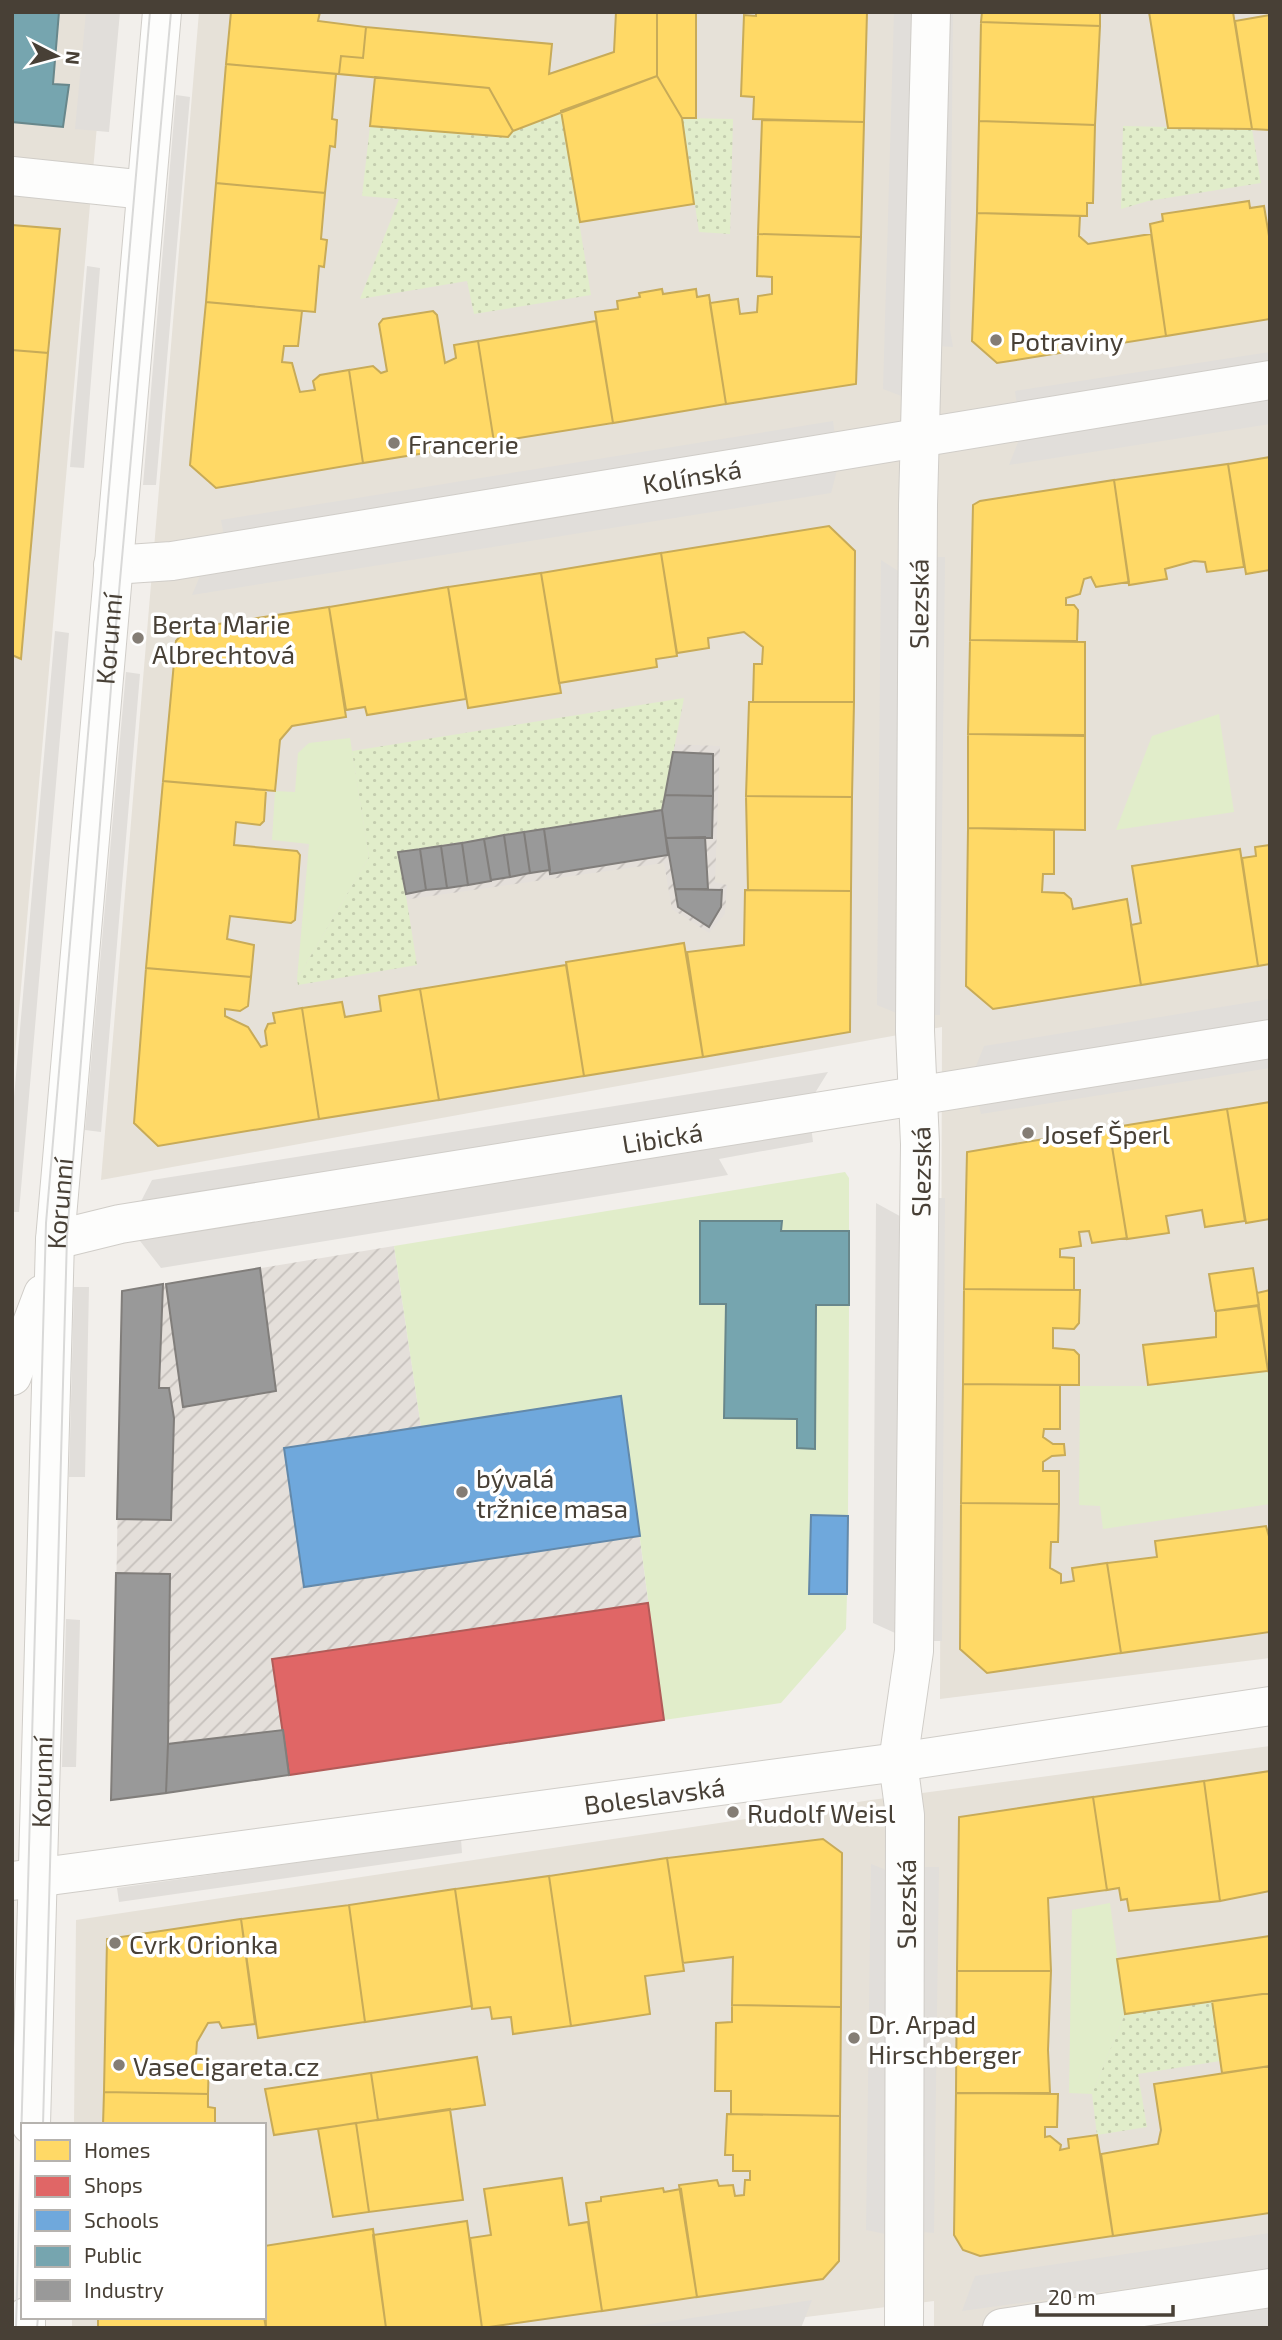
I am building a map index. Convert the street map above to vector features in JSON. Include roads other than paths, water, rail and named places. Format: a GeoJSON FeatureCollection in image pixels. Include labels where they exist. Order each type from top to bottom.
{"type":"FeatureCollection","features":[{"type":"Feature","properties":{"kind":"street","name":"Korunní"},"geometry":{"type":"LineString","coordinates":[[31,2123],[25,1879],[55,1253],[162,12]]}},
{"type":"Feature","properties":{"kind":"street","name":"Slezská"},"geometry":{"type":"LineString","coordinates":[[904,2328],[905,1815],[898,1762],[914,1651],[918,533],[931,12]]}},
{"type":"Feature","properties":{"kind":"street"},"geometry":{"type":"LineString","coordinates":[[12,176],[146,190]]}},
{"type":"Feature","properties":{"kind":"street","name":"Kolínská"},"geometry":{"type":"LineString","coordinates":[[113,565],[172,561],[922,435],[1270,380]]}},
{"type":"Feature","properties":{"kind":"street","name":"Libická"},"geometry":{"type":"LineString","coordinates":[[55,1253],[120,1224],[1270,1039]]}},
{"type":"Feature","properties":{"kind":"street","name":"Korunní"},"geometry":{"type":"LineString","coordinates":[[12,1376],[55,1253]]}},
{"type":"Feature","properties":{"kind":"street","name":"Boleslavská"},"geometry":{"type":"LineString","coordinates":[[25,1879],[898,1762],[1270,1706]]}},
{"type":"Feature","properties":{"kind":"street","name":"Korunní"},"geometry":{"type":"LineString","coordinates":[[12,1849],[25,1879]]}},
{"type":"Feature","properties":{"kind":"street"},"geometry":{"type":"LineString","coordinates":[[1002,2328],[1270,2288]]}},
{"type":"Feature","properties":{"kind":"tram line"},"geometry":{"type":"LineString","coordinates":[[22,2123],[46,1223],[150,12]]}},
{"type":"Feature","properties":{"kind":"tram line"},"geometry":{"type":"LineString","coordinates":[[43,2123],[67,1236],[116,625],[171,12]]}},
{"type":"Feature","properties":{"kind":"tram line"},"geometry":{"type":"LineString","coordinates":[[16,2328],[21,2144]]}},
{"type":"Feature","properties":{"kind":"tram line"},"geometry":{"type":"LineString","coordinates":[[37,2328],[38,2319]]}},
{"type":"Feature","properties":{"kind":"place","name":"Potraviny"},"geometry":{"type":"Point","coordinates":[996,340]}},
{"type":"Feature","properties":{"kind":"place","name":"Francerie"},"geometry":{"type":"Point","coordinates":[394,443]}},
{"type":"Feature","properties":{"kind":"place","name":"Berta Marie Albrechtová"},"geometry":{"type":"Point","coordinates":[138,638]}},
{"type":"Feature","properties":{"kind":"place","name":"Josef Šperl"},"geometry":{"type":"Point","coordinates":[1028,1133]}},
{"type":"Feature","properties":{"kind":"place","name":"bývalá tržnice masa"},"geometry":{"type":"Point","coordinates":[462,1492]}},
{"type":"Feature","properties":{"kind":"place","name":"Rudolf Weisl"},"geometry":{"type":"Point","coordinates":[733,1812]}},
{"type":"Feature","properties":{"kind":"place","name":"Cvrk Orionka"},"geometry":{"type":"Point","coordinates":[115,1943]}},
{"type":"Feature","properties":{"kind":"place","name":"Dr. Arpad Hirschberger"},"geometry":{"type":"Point","coordinates":[854,2038]}},
{"type":"Feature","properties":{"kind":"place","name":"VaseCigareta.cz"},"geometry":{"type":"Point","coordinates":[119,2065]}}]}
